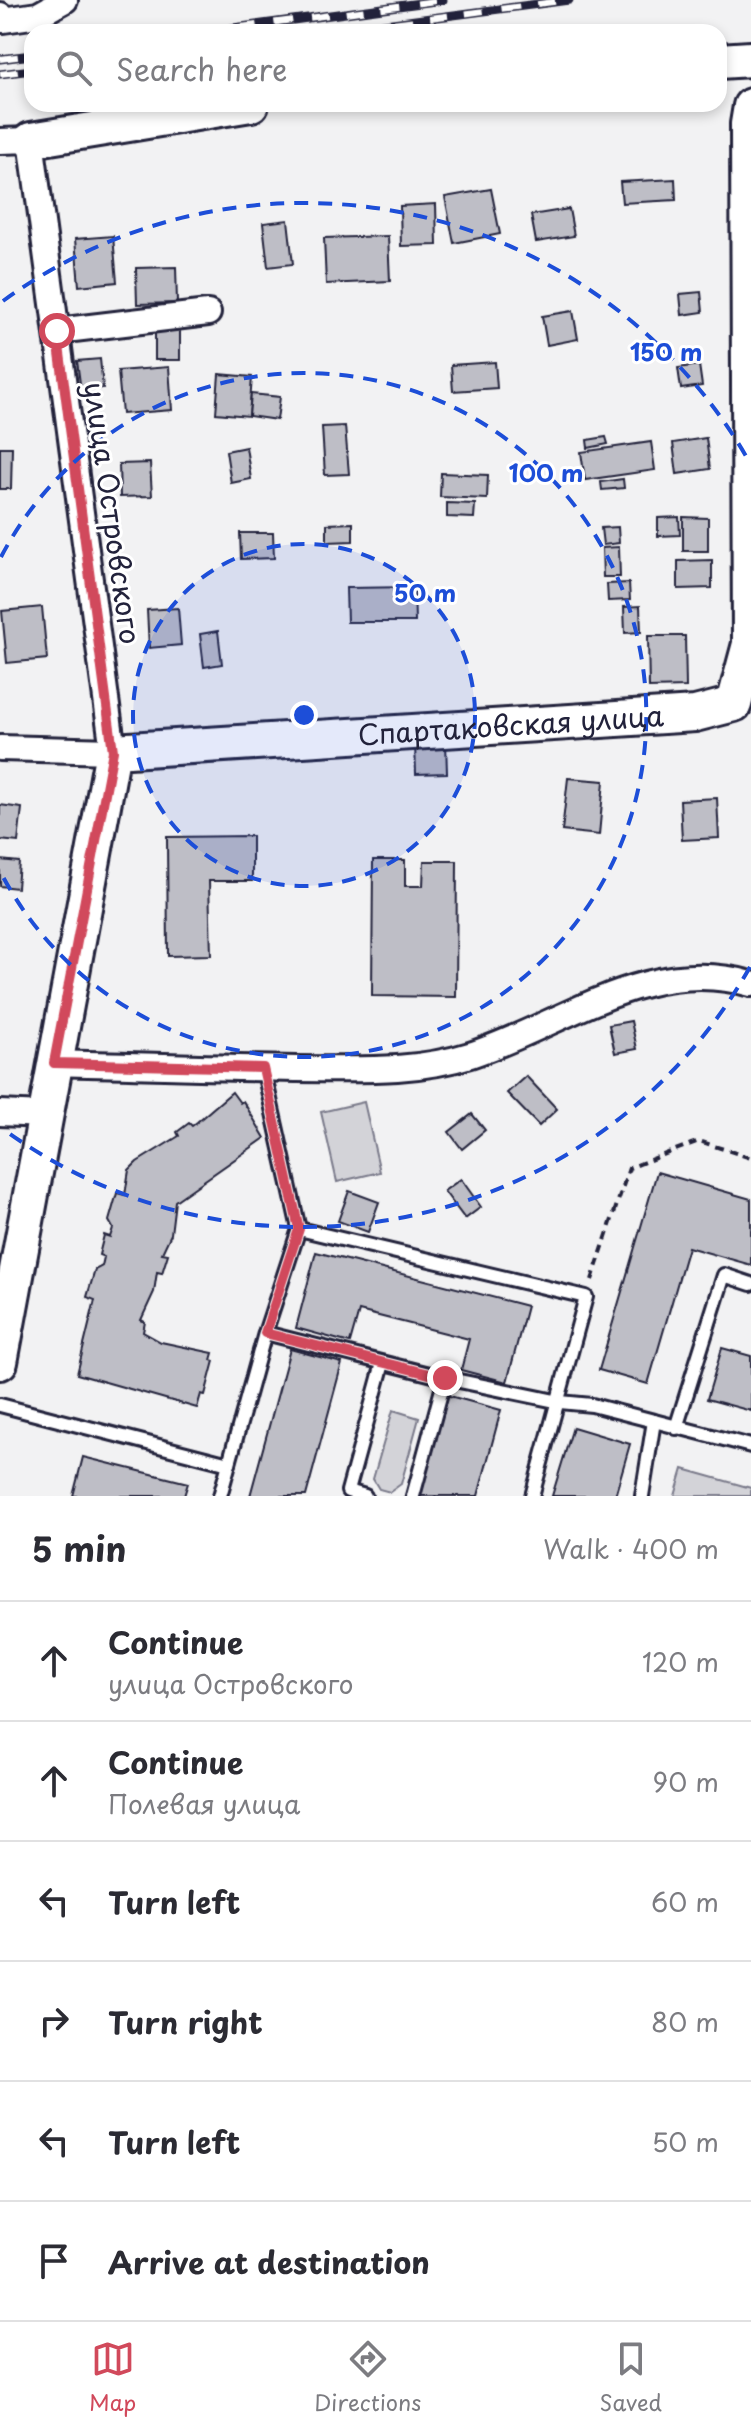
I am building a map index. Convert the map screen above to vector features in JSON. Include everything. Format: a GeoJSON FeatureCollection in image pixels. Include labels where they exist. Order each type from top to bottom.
{"type":"FeatureCollection","features":[{"type":"Feature","properties":{"kind":"street"},"geometry":{"type":"LineString","coordinates":[[0,15],[3,20],[38,15],[65,0]]}},
{"type":"Feature","properties":{"kind":"street"},"geometry":{"type":"LineString","coordinates":[[727,60],[751,59]]}},
{"type":"Feature","properties":{"kind":"street","name":"Спартаковская улица"},"geometry":{"type":"LineString","coordinates":[[0,748],[113,751],[695,714],[734,704],[750,644],[748,124],[751,106]]}},
{"type":"Feature","properties":{"kind":"street"},"geometry":{"type":"LineString","coordinates":[[16,141],[200,112]]}},
{"type":"Feature","properties":{"kind":"street","name":"улица Островского"},"geometry":{"type":"LineString","coordinates":[[16,141],[57,331],[113,751]]}},
{"type":"Feature","properties":{"kind":"street"},"geometry":{"type":"LineString","coordinates":[[57,331],[208,313]]}},
{"type":"Feature","properties":{"kind":"street"},"geometry":{"type":"LineString","coordinates":[[0,1362],[43,1115],[113,751]]}},
{"type":"Feature","properties":{"kind":"street"},"geometry":{"type":"LineString","coordinates":[[54,1063],[394,1070],[469,1056],[596,999],[666,977],[737,980],[751,984]]}},
{"type":"Feature","properties":{"kind":"street"},"geometry":{"type":"LineString","coordinates":[[0,1113],[43,1115]]}},
{"type":"Feature","properties":{"kind":"lane"},"geometry":{"type":"LineString","coordinates":[[220,1496],[265,1333],[299,1229],[263,1068]]}},
{"type":"Feature","properties":{"kind":"lane"},"geometry":{"type":"LineString","coordinates":[[299,1229],[586,1297],[560,1402],[532,1496]]}},
{"type":"Feature","properties":{"kind":"lane"},"geometry":{"type":"LineString","coordinates":[[676,1428],[724,1275],[751,1284]]}},
{"type":"Feature","properties":{"kind":"lane"},"geometry":{"type":"LineString","coordinates":[[265,1333],[445,1378],[560,1402],[592,1405],[751,1446]]}},
{"type":"Feature","properties":{"kind":"lane"},"geometry":{"type":"LineString","coordinates":[[365,1496],[348,1491],[383,1363]]}},
{"type":"Feature","properties":{"kind":"lane"},"geometry":{"type":"LineString","coordinates":[[413,1496],[445,1378]]}},
{"type":"Feature","properties":{"kind":"lane"},"geometry":{"type":"LineString","coordinates":[[0,1405],[229,1464]]}},
{"type":"Feature","properties":{"kind":"lane"},"geometry":{"type":"LineString","coordinates":[[642,1496],[654,1421]]}},
{"type":"Feature","properties":{"kind":"path"},"geometry":{"type":"LineString","coordinates":[[586,1297],[629,1168],[699,1141],[751,1158]]}},
{"type":"Feature","properties":{"kind":"shaded area"},"geometry":{"type":"Polygon","coordinates":[[[364,1102],[380,1172],[337,1182],[321,1112],[364,1102]]]}},
{"type":"Feature","properties":{"kind":"shaded area"},"geometry":{"type":"Polygon","coordinates":[[[393,1410],[419,1418],[401,1484],[390,1492],[379,1489],[373,1479],[393,1410]]]}},
{"type":"Feature","properties":{"kind":"shaded area"},"geometry":{"type":"Polygon","coordinates":[[[683,1469],[751,1488],[751,1496],[675,1496],[683,1469]]]}},
{"type":"Feature","properties":{"kind":"building"},"geometry":{"type":"Polygon","coordinates":[[[675,179],[676,200],[622,203],[620,182],[675,179]]]}},
{"type":"Feature","properties":{"kind":"building"},"geometry":{"type":"Polygon","coordinates":[[[491,189],[500,234],[454,243],[445,197],[491,189]]]}},
{"type":"Feature","properties":{"kind":"building"},"geometry":{"type":"Polygon","coordinates":[[[436,204],[437,245],[401,246],[400,206],[436,204]]]}},
{"type":"Feature","properties":{"kind":"building"},"geometry":{"type":"Polygon","coordinates":[[[569,209],[574,236],[536,242],[531,215],[569,209]]]}},
{"type":"Feature","properties":{"kind":"building"},"geometry":{"type":"Polygon","coordinates":[[[288,220],[293,264],[268,267],[263,223],[288,220]]]}},
{"type":"Feature","properties":{"kind":"building"},"geometry":{"type":"Polygon","coordinates":[[[113,236],[117,282],[79,286],[75,239],[113,236]]]}},
{"type":"Feature","properties":{"kind":"building"},"geometry":{"type":"Polygon","coordinates":[[[388,236],[390,281],[326,284],[324,238],[388,236]]]}},
{"type":"Feature","properties":{"kind":"building"},"geometry":{"type":"Polygon","coordinates":[[[176,267],[177,303],[137,304],[136,268],[176,267]]]}},
{"type":"Feature","properties":{"kind":"building"},"geometry":{"type":"Polygon","coordinates":[[[701,292],[703,312],[682,315],[680,294],[701,292]]]}},
{"type":"Feature","properties":{"kind":"building"},"geometry":{"type":"Polygon","coordinates":[[[573,311],[578,339],[547,345],[542,316],[573,311]]]}},
{"type":"Feature","properties":{"kind":"building"},"geometry":{"type":"Polygon","coordinates":[[[155,328],[180,328],[180,360],[155,360],[155,328]]]}},
{"type":"Feature","properties":{"kind":"building"},"geometry":{"type":"Polygon","coordinates":[[[100,359],[103,388],[81,391],[77,361],[100,359]]]}},
{"type":"Feature","properties":{"kind":"building"},"geometry":{"type":"Polygon","coordinates":[[[495,362],[497,388],[453,391],[451,365],[495,362]]]}},
{"type":"Feature","properties":{"kind":"building"},"geometry":{"type":"Polygon","coordinates":[[[699,365],[702,386],[681,389],[678,368],[699,365]]]}},
{"type":"Feature","properties":{"kind":"building"},"geometry":{"type":"Polygon","coordinates":[[[169,367],[172,410],[122,414],[118,371],[169,367]]]}},
{"type":"Feature","properties":{"kind":"building"},"geometry":{"type":"Polygon","coordinates":[[[219,374],[252,377],[249,416],[216,413],[219,374]]]}},
{"type":"Feature","properties":{"kind":"building"},"geometry":{"type":"Polygon","coordinates":[[[251,394],[280,397],[277,420],[249,416],[251,394]]]}},
{"type":"Feature","properties":{"kind":"building"},"geometry":{"type":"Polygon","coordinates":[[[345,426],[349,474],[325,475],[322,427],[345,426]]]}},
{"type":"Feature","properties":{"kind":"building"},"geometry":{"type":"Polygon","coordinates":[[[606,437],[608,444],[588,448],[587,440],[606,437]]]}},
{"type":"Feature","properties":{"kind":"building"},"geometry":{"type":"Polygon","coordinates":[[[706,438],[710,469],[677,474],[673,443],[706,438]]]}},
{"type":"Feature","properties":{"kind":"building"},"geometry":{"type":"Polygon","coordinates":[[[651,442],[655,470],[585,480],[581,452],[651,442]]]}},
{"type":"Feature","properties":{"kind":"building"},"geometry":{"type":"Polygon","coordinates":[[[0,447],[12,447],[11,489],[0,489],[0,447]]]}},
{"type":"Feature","properties":{"kind":"building"},"geometry":{"type":"Polygon","coordinates":[[[246,447],[251,479],[231,483],[226,451],[246,447]]]}},
{"type":"Feature","properties":{"kind":"building"},"geometry":{"type":"Polygon","coordinates":[[[150,463],[152,496],[120,497],[119,464],[150,463]]]}},
{"type":"Feature","properties":{"kind":"building"},"geometry":{"type":"Polygon","coordinates":[[[441,473],[488,475],[487,499],[440,497],[441,473]]]}},
{"type":"Feature","properties":{"kind":"building"},"geometry":{"type":"Polygon","coordinates":[[[623,479],[624,488],[602,490],[601,482],[623,479]]]}},
{"type":"Feature","properties":{"kind":"building"},"geometry":{"type":"Polygon","coordinates":[[[447,503],[475,504],[474,518],[447,517],[447,503]]]}},
{"type":"Feature","properties":{"kind":"building"},"geometry":{"type":"Polygon","coordinates":[[[679,517],[680,535],[658,536],[658,518],[679,517]]]}},
{"type":"Feature","properties":{"kind":"building"},"geometry":{"type":"Polygon","coordinates":[[[683,517],[708,518],[708,551],[683,551],[683,517]]]}},
{"type":"Feature","properties":{"kind":"building"},"geometry":{"type":"Polygon","coordinates":[[[353,523],[353,541],[327,542],[327,524],[353,523]]]}},
{"type":"Feature","properties":{"kind":"building"},"geometry":{"type":"Polygon","coordinates":[[[618,527],[619,543],[603,545],[601,528],[618,527]]]}},
{"type":"Feature","properties":{"kind":"building"},"geometry":{"type":"Polygon","coordinates":[[[240,533],[273,533],[274,558],[241,559],[240,533]]]}},
{"type":"Feature","properties":{"kind":"building"},"geometry":{"type":"Polygon","coordinates":[[[619,547],[620,577],[603,577],[602,548],[619,547]]]}},
{"type":"Feature","properties":{"kind":"building"},"geometry":{"type":"Polygon","coordinates":[[[712,560],[712,588],[678,589],[678,561],[712,560]]]}},
{"type":"Feature","properties":{"kind":"building"},"geometry":{"type":"Polygon","coordinates":[[[629,583],[630,600],[608,601],[607,584],[629,583]]]}},
{"type":"Feature","properties":{"kind":"building"},"geometry":{"type":"Polygon","coordinates":[[[414,587],[415,622],[347,622],[346,588],[414,587]]]}},
{"type":"Feature","properties":{"kind":"building"},"geometry":{"type":"Polygon","coordinates":[[[640,606],[641,632],[625,633],[624,607],[640,606]]]}},
{"type":"Feature","properties":{"kind":"building"},"geometry":{"type":"Polygon","coordinates":[[[42,607],[47,659],[7,663],[2,611],[42,607]]]}},
{"type":"Feature","properties":{"kind":"building"},"geometry":{"type":"Polygon","coordinates":[[[178,608],[181,645],[149,648],[147,610],[178,608]]]}},
{"type":"Feature","properties":{"kind":"building"},"geometry":{"type":"Polygon","coordinates":[[[218,631],[222,664],[204,667],[200,634],[218,631]]]}},
{"type":"Feature","properties":{"kind":"building"},"geometry":{"type":"Polygon","coordinates":[[[648,636],[685,636],[686,687],[649,688],[648,636]]]}},
{"type":"Feature","properties":{"kind":"building"},"geometry":{"type":"Polygon","coordinates":[[[446,742],[447,773],[416,774],[415,743],[446,742]]]}},
{"type":"Feature","properties":{"kind":"building"},"geometry":{"type":"Polygon","coordinates":[[[568,778],[604,781],[599,835],[562,831],[568,778]]]}},
{"type":"Feature","properties":{"kind":"building"},"geometry":{"type":"Polygon","coordinates":[[[717,798],[719,838],[682,840],[680,800],[717,798]]]}},
{"type":"Feature","properties":{"kind":"building"},"geometry":{"type":"Polygon","coordinates":[[[0,805],[22,808],[18,842],[0,840],[0,805]]]}},
{"type":"Feature","properties":{"kind":"building"},"geometry":{"type":"Polygon","coordinates":[[[252,836],[252,881],[209,881],[211,955],[168,956],[167,837],[252,836]]]}},
{"type":"Feature","properties":{"kind":"building"},"geometry":{"type":"Polygon","coordinates":[[[0,860],[19,862],[17,888],[0,886],[0,860]]]}},
{"type":"Feature","properties":{"kind":"building"},"geometry":{"type":"Polygon","coordinates":[[[373,860],[405,860],[405,886],[423,886],[424,861],[457,861],[456,997],[372,996],[373,860]]]}},
{"type":"Feature","properties":{"kind":"building"},"geometry":{"type":"Polygon","coordinates":[[[631,1021],[637,1049],[615,1053],[609,1025],[631,1021]]]}},
{"type":"Feature","properties":{"kind":"building"},"geometry":{"type":"Polygon","coordinates":[[[526,1076],[557,1109],[539,1126],[507,1093],[526,1076]]]}},
{"type":"Feature","properties":{"kind":"building"},"geometry":{"type":"Polygon","coordinates":[[[232,1092],[240,1103],[243,1101],[265,1138],[175,1201],[171,1234],[162,1253],[168,1254],[162,1273],[157,1272],[154,1292],[141,1320],[145,1322],[143,1332],[161,1342],[213,1353],[211,1360],[214,1361],[205,1395],[201,1394],[197,1408],[77,1374],[95,1300],[87,1297],[95,1270],[102,1266],[104,1257],[99,1255],[104,1235],[110,1237],[113,1228],[109,1221],[117,1193],[125,1195],[129,1170],[179,1136],[177,1132],[189,1123],[192,1126],[232,1092]]]}},
{"type":"Feature","properties":{"kind":"building"},"geometry":{"type":"Polygon","coordinates":[[[472,1114],[485,1130],[462,1149],[449,1132],[472,1114]]]}},
{"type":"Feature","properties":{"kind":"building"},"geometry":{"type":"Polygon","coordinates":[[[657,1172],[751,1199],[751,1265],[688,1247],[648,1384],[599,1370],[657,1172]]]}},
{"type":"Feature","properties":{"kind":"building"},"geometry":{"type":"Polygon","coordinates":[[[461,1179],[481,1207],[465,1219],[444,1191],[461,1179]]]}},
{"type":"Feature","properties":{"kind":"building"},"geometry":{"type":"Polygon","coordinates":[[[349,1191],[379,1202],[368,1232],[338,1221],[349,1191]]]}},
{"type":"Feature","properties":{"kind":"building"},"geometry":{"type":"Polygon","coordinates":[[[316,1252],[527,1306],[507,1382],[461,1370],[469,1339],[359,1311],[350,1343],[296,1328],[316,1252]]]}},
{"type":"Feature","properties":{"kind":"building"},"geometry":{"type":"Polygon","coordinates":[[[722,1348],[751,1356],[751,1411],[707,1399],[722,1348]]]}},
{"type":"Feature","properties":{"kind":"building"},"geometry":{"type":"Polygon","coordinates":[[[290,1349],[342,1363],[306,1496],[250,1496],[290,1349]]]}},
{"type":"Feature","properties":{"kind":"building"},"geometry":{"type":"Polygon","coordinates":[[[446,1395],[501,1410],[478,1496],[419,1496],[446,1395]]]}},
{"type":"Feature","properties":{"kind":"building"},"geometry":{"type":"Polygon","coordinates":[[[573,1427],[630,1444],[615,1496],[552,1496],[573,1427]]]}},
{"type":"Feature","properties":{"kind":"building"},"geometry":{"type":"Polygon","coordinates":[[[83,1457],[188,1483],[184,1496],[73,1496],[83,1457]]]}},
{"type":"Feature","properties":{"kind":"railway"},"geometry":{"type":"LineString","coordinates":[[263,24],[443,0]]}},
{"type":"Feature","properties":{"kind":"railway"},"geometry":{"type":"LineString","coordinates":[[384,24],[569,0]]}},
{"type":"Feature","properties":{"kind":"railway"},"geometry":{"type":"LineString","coordinates":[[0,59],[24,56]]}},
{"type":"Feature","properties":{"kind":"railway"},"geometry":{"type":"LineString","coordinates":[[0,74],[24,71]]}},
{"type":"Feature","properties":{"kind":"route"},"geometry":{"type":"LineString","coordinates":[[57,331],[113,751],[54,1063],[263,1068],[299,1229],[265,1333],[445,1378]]}}]}
